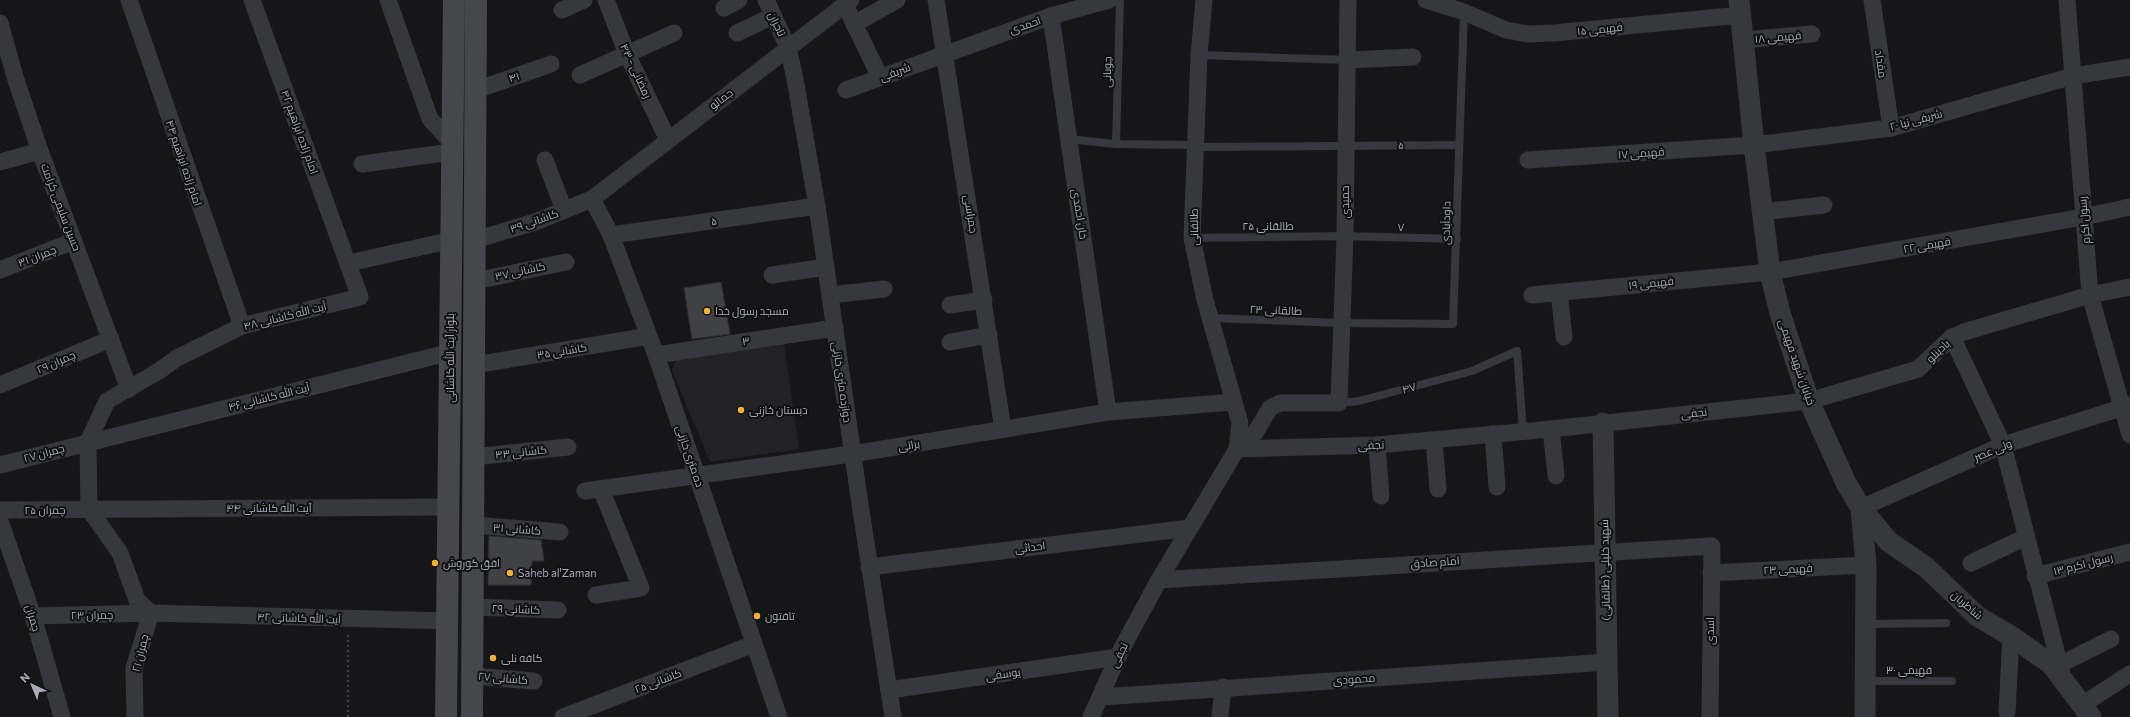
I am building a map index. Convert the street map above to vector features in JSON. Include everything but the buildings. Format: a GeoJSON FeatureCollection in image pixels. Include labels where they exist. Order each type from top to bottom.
{"type":"FeatureCollection","features":[{"type":"Feature","properties":{"kind":"main road","name":"بلوار آیت الله کاشانی"},"geometry":{"type":"LineString","coordinates":[[446,717],[454,0]]}},
{"type":"Feature","properties":{"kind":"main road"},"geometry":{"type":"LineString","coordinates":[[472,717],[476,0]]}},
{"type":"Feature","properties":{"kind":"main road"},"geometry":{"type":"LineString","coordinates":[[452,240],[475,240]]}},
{"type":"Feature","properties":{"kind":"street","name":"امام زاده ابراهیم ۴۴"},"geometry":{"type":"LineString","coordinates":[[129,0],[242,326]]}},
{"type":"Feature","properties":{"kind":"street","name":"امام زاده ابراهیم ۴۲"},"geometry":{"type":"LineString","coordinates":[[252,0],[349,263]]}},
{"type":"Feature","properties":{"kind":"street"},"geometry":{"type":"LineString","coordinates":[[362,164],[452,148],[430,119],[388,0]]}},
{"type":"Feature","properties":{"kind":"street"},"geometry":{"type":"LineString","coordinates":[[562,10],[584,0]]}},
{"type":"Feature","properties":{"kind":"street","name":"رمضانی - ۴۳"},"geometry":{"type":"LineString","coordinates":[[606,0],[627,54],[668,140]]}},
{"type":"Feature","properties":{"kind":"street","name":"تاجران"},"geometry":{"type":"LineString","coordinates":[[766,0],[788,47]]}},
{"type":"Feature","properties":{"kind":"street"},"geometry":{"type":"LineString","coordinates":[[854,24],[897,0]]}},
{"type":"Feature","properties":{"kind":"street","name":"جمراسی"},"geometry":{"type":"LineString","coordinates":[[936,0],[943,54],[984,300],[1003,429]]}},
{"type":"Feature","properties":{"kind":"street","name":"احمدی"},"geometry":{"type":"LineString","coordinates":[[943,54],[1051,16],[1109,0]]}},
{"type":"Feature","properties":{"kind":"street","name":"طالقانی"},"geometry":{"type":"LineString","coordinates":[[1204,0],[1199,55],[1192,238],[1196,266],[1240,423],[1237,449]]}},
{"type":"Feature","properties":{"kind":"street","name":"حمیدی"},"geometry":{"type":"LineString","coordinates":[[1340,403],[1345,236],[1348,0]]}},
{"type":"Feature","properties":{"kind":"street","name":"فهیمی ۱۵"},"geometry":{"type":"LineString","coordinates":[[1426,0],[1463,6],[1506,30],[1528,34],[1554,33],[1740,7]]}},
{"type":"Feature","properties":{"kind":"street","name":"مقداد"},"geometry":{"type":"LineString","coordinates":[[1872,0],[1891,128]]}},
{"type":"Feature","properties":{"kind":"street","name":"رسول اکرم"},"geometry":{"type":"LineString","coordinates":[[2067,0],[2090,295],[2126,406],[2130,435]]}},
{"type":"Feature","properties":{"kind":"street"},"geometry":{"type":"LineString","coordinates":[[848,2],[854,24],[880,77]]}},
{"type":"Feature","properties":{"kind":"street","name":"جمالو"},"geometry":{"type":"LineString","coordinates":[[592,199],[848,2]]}},
{"type":"Feature","properties":{"kind":"street","name":"خیابان شهید فهیمی"},"geometry":{"type":"LineString","coordinates":[[1740,7],[1761,212],[1770,272],[1780,313],[1809,401],[1846,483],[1860,508],[1866,565],[1865,717]]}},
{"type":"Feature","properties":{"kind":"street"},"geometry":{"type":"LineString","coordinates":[[737,33],[773,16]]}},
{"type":"Feature","properties":{"kind":"street","name":"خان احمدی"},"geometry":{"type":"LineString","coordinates":[[1051,16],[1108,412]]}},
{"type":"Feature","properties":{"kind":"street","name":"حسین سلیمی کرامت"},"geometry":{"type":"LineString","coordinates":[[1,32],[40,151],[129,389]]}},
{"type":"Feature","properties":{"kind":"street"},"geometry":{"type":"LineString","coordinates":[[580,75],[674,33]]}},
{"type":"Feature","properties":{"kind":"street","name":"فهیمی ۱۸"},"geometry":{"type":"LineString","coordinates":[[1743,40],[1812,34]]}},
{"type":"Feature","properties":{"kind":"street","name":"دوازده متری خازنی"},"geometry":{"type":"LineString","coordinates":[[788,47],[817,206],[852,454],[893,717]]}},
{"type":"Feature","properties":{"kind":"street","name":"شریفی"},"geometry":{"type":"LineString","coordinates":[[846,90],[943,54]]}},
{"type":"Feature","properties":{"kind":"street"},"geometry":{"type":"LineString","coordinates":[[1348,60],[1413,57]]}},
{"type":"Feature","properties":{"kind":"street","name":"۴۱"},"geometry":{"type":"LineString","coordinates":[[476,90],[552,64]]}},
{"type":"Feature","properties":{"kind":"street","name":"۲۰ شریفی نیا"},"geometry":{"type":"LineString","coordinates":[[1754,145],[1891,128],[2073,76],[2130,67]]}},
{"type":"Feature","properties":{"kind":"street","name":"فهیمی ۱۷"},"geometry":{"type":"LineString","coordinates":[[1528,160],[1754,145]]}},
{"type":"Feature","properties":{"kind":"street"},"geometry":{"type":"LineString","coordinates":[[0,162],[40,151]]}},
{"type":"Feature","properties":{"kind":"street"},"geometry":{"type":"LineString","coordinates":[[545,160],[564,210]]}},
{"type":"Feature","properties":{"kind":"street","name":"کاشانی ۳۹"},"geometry":{"type":"LineString","coordinates":[[475,240],[535,222],[592,199]]}},
{"type":"Feature","properties":{"kind":"street","name":"ده متری خازنی"},"geometry":{"type":"LineString","coordinates":[[592,199],[611,235],[656,355],[779,717]]}},
{"type":"Feature","properties":{"kind":"street"},"geometry":{"type":"LineString","coordinates":[[1761,212],[1824,205]]}},
{"type":"Feature","properties":{"kind":"street","name":"۵"},"geometry":{"type":"LineString","coordinates":[[611,235],[817,206]]}},
{"type":"Feature","properties":{"kind":"street","name":"فهیمی ۲۲"},"geometry":{"type":"LineString","coordinates":[[1770,272],[2083,217],[2130,207]]}},
{"type":"Feature","properties":{"kind":"street"},"geometry":{"type":"LineString","coordinates":[[349,263],[452,240]]}},
{"type":"Feature","properties":{"kind":"street","name":"چمران ۳۱"},"geometry":{"type":"LineString","coordinates":[[0,270],[74,241]]}},
{"type":"Feature","properties":{"kind":"street","name":"کاشانی ۳۷"},"geometry":{"type":"LineString","coordinates":[[475,281],[566,262]]}},
{"type":"Feature","properties":{"kind":"street","name":"آیت الله کاشانی ۴۸"},"geometry":{"type":"LineString","coordinates":[[88,442],[107,401],[178,358],[242,326],[360,297],[349,263]]}},
{"type":"Feature","properties":{"kind":"street"},"geometry":{"type":"LineString","coordinates":[[772,275],[826,267]]}},
{"type":"Feature","properties":{"kind":"street","name":"فهیمی ۱۹"},"geometry":{"type":"LineString","coordinates":[[1532,295],[1770,272]]}},
{"type":"Feature","properties":{"kind":"street","name":"بادینلو"},"geometry":{"type":"LineString","coordinates":[[1809,401],[1918,370],[1952,337],[2090,295],[2130,287]]}},
{"type":"Feature","properties":{"kind":"street"},"geometry":{"type":"LineString","coordinates":[[830,295],[884,289]]}},
{"type":"Feature","properties":{"kind":"street"},"geometry":{"type":"LineString","coordinates":[[1559,292],[1564,337]]}},
{"type":"Feature","properties":{"kind":"street"},"geometry":{"type":"LineString","coordinates":[[950,305],[984,300]]}},
{"type":"Feature","properties":{"kind":"street","name":"۳"},"geometry":{"type":"LineString","coordinates":[[656,355],[835,328]]}},
{"type":"Feature","properties":{"kind":"street"},"geometry":{"type":"LineString","coordinates":[[950,342],[989,335]]}},
{"type":"Feature","properties":{"kind":"street","name":"کاشانی ۳۵"},"geometry":{"type":"LineString","coordinates":[[474,365],[649,336]]}},
{"type":"Feature","properties":{"kind":"street"},"geometry":{"type":"LineString","coordinates":[[1952,337],[2003,445],[2035,576],[2062,671],[2111,639]]}},
{"type":"Feature","properties":{"kind":"street","name":"چمران ۲۹"},"geometry":{"type":"LineString","coordinates":[[0,385],[111,339]]}},
{"type":"Feature","properties":{"kind":"street","name":"آیت الله کاشانی ۴۶"},"geometry":{"type":"LineString","coordinates":[[88,442],[451,352]]}},
{"type":"Feature","properties":{"kind":"street","name":"نجفی"},"geometry":{"type":"LineString","coordinates":[[1091,717],[1118,657],[1158,580],[1237,449],[1378,445],[1523,431],[1551,430],[1809,401]]}},
{"type":"Feature","properties":{"kind":"street","name":"براتی"},"geometry":{"type":"LineString","coordinates":[[596,595],[641,588],[593,490],[697,477],[852,454],[1108,412],[1233,402]]}},
{"type":"Feature","properties":{"kind":"street","name":"۴۷"},"geometry":{"type":"LineString","coordinates":[[1237,449],[1255,434],[1270,408],[1280,403],[1340,403]]}},
{"type":"Feature","properties":{"kind":"street","name":"ولی عصر"},"geometry":{"type":"LineString","coordinates":[[1860,508],[2003,445],[2126,406]]}},
{"type":"Feature","properties":{"kind":"street","name":"شهید خلیلی (طالقانی)"},"geometry":{"type":"LineString","coordinates":[[1603,423],[1608,717]]}},
{"type":"Feature","properties":{"kind":"street"},"geometry":{"type":"LineString","coordinates":[[1551,430],[1556,476]]}},
{"type":"Feature","properties":{"kind":"street"},"geometry":{"type":"LineString","coordinates":[[1493,434],[1496,487]]}},
{"type":"Feature","properties":{"kind":"street"},"geometry":{"type":"LineString","coordinates":[[1434,440],[1438,489]]}},
{"type":"Feature","properties":{"kind":"street"},"geometry":{"type":"LineString","coordinates":[[88,442],[89,509],[120,553],[137,600],[151,613]]}},
{"type":"Feature","properties":{"kind":"street","name":"چمران ۲۷"},"geometry":{"type":"LineString","coordinates":[[0,464],[88,442]]}},
{"type":"Feature","properties":{"kind":"street"},"geometry":{"type":"LineString","coordinates":[[1378,445],[1382,496]]}},
{"type":"Feature","properties":{"kind":"street","name":"کاشانی ۳۳"},"geometry":{"type":"LineString","coordinates":[[474,457],[568,447]]}},
{"type":"Feature","properties":{"kind":"street","name":"آیت الله کاشانی ۴۴"},"geometry":{"type":"LineString","coordinates":[[89,509],[448,507]]}},
{"type":"Feature","properties":{"kind":"street","name":"شاطریان"},"geometry":{"type":"LineString","coordinates":[[1860,508],[1888,541],[1927,568],[1977,616],[2011,636],[2062,671],[2086,711]]}},
{"type":"Feature","properties":{"kind":"street","name":"چمران ۲۵"},"geometry":{"type":"LineString","coordinates":[[0,510],[89,509]]}},
{"type":"Feature","properties":{"kind":"street","name":"چمران"},"geometry":{"type":"LineString","coordinates":[[0,521],[6,562],[33,616],[62,717]]}},
{"type":"Feature","properties":{"kind":"street","name":"کاشانی ۳۱"},"geometry":{"type":"LineString","coordinates":[[474,525],[560,532]]}},
{"type":"Feature","properties":{"kind":"street","name":"احداثی"},"geometry":{"type":"LineString","coordinates":[[869,567],[1190,528]]}},
{"type":"Feature","properties":{"kind":"street"},"geometry":{"type":"LineString","coordinates":[[1971,563],[2026,537]]}},
{"type":"Feature","properties":{"kind":"street","name":"امام صادق"},"geometry":{"type":"LineString","coordinates":[[1158,580],[1604,551],[1712,546]]}},
{"type":"Feature","properties":{"kind":"street","name":"اسدی"},"geometry":{"type":"LineString","coordinates":[[1710,717],[1712,546]]}},
{"type":"Feature","properties":{"kind":"street","name":"رسول اکرم ۱۳"},"geometry":{"type":"LineString","coordinates":[[2035,576],[2130,552]]}},
{"type":"Feature","properties":{"kind":"street","name":"فهیمی ۲۳"},"geometry":{"type":"LineString","coordinates":[[1711,573],[1866,565]]}},
{"type":"Feature","properties":{"kind":"street","name":"کاشانی ۲۹"},"geometry":{"type":"LineString","coordinates":[[473,607],[558,610]]}},
{"type":"Feature","properties":{"kind":"street","name":"آیت الله کاشانی ۴۲"},"geometry":{"type":"LineString","coordinates":[[151,613],[447,621]]}},
{"type":"Feature","properties":{"kind":"street","name":"چمران ۲۳"},"geometry":{"type":"LineString","coordinates":[[33,616],[151,613]]}},
{"type":"Feature","properties":{"kind":"street","name":"چمران ۲۱"},"geometry":{"type":"LineString","coordinates":[[135,717],[134,668],[151,613]]}},
{"type":"Feature","properties":{"kind":"street"},"geometry":{"type":"LineString","coordinates":[[2007,712],[2011,636]]}},
{"type":"Feature","properties":{"kind":"street","name":"کاشانی ۲۵"},"geometry":{"type":"LineString","coordinates":[[563,717],[754,644]]}},
{"type":"Feature","properties":{"kind":"street","name":"یوسفی"},"geometry":{"type":"LineString","coordinates":[[889,690],[1118,657]]}},
{"type":"Feature","properties":{"kind":"street","name":"محمودی"},"geometry":{"type":"LineString","coordinates":[[1100,697],[1607,662]]}},
{"type":"Feature","properties":{"kind":"street"},"geometry":{"type":"LineString","coordinates":[[2086,711],[2130,674]]}},
{"type":"Feature","properties":{"kind":"street","name":"کاشانی ۲۷"},"geometry":{"type":"LineString","coordinates":[[473,676],[534,681]]}},
{"type":"Feature","properties":{"kind":"street"},"geometry":{"type":"LineString","coordinates":[[1220,717],[1223,688]]}},
{"type":"Feature","properties":{"kind":"lane","name":"جوبانی"},"geometry":{"type":"LineString","coordinates":[[1116,144],[1120,0]]}},
{"type":"Feature","properties":{"kind":"lane","name":"داودآبادی"},"geometry":{"type":"LineString","coordinates":[[1342,323],[1453,324],[1457,239],[1458,146],[1463,6]]}},
{"type":"Feature","properties":{"kind":"lane"},"geometry":{"type":"LineString","coordinates":[[1199,55],[1348,60]]}},
{"type":"Feature","properties":{"kind":"lane","name":"۵"},"geometry":{"type":"LineString","coordinates":[[1068,139],[1116,144],[1189,145],[1196,147],[1345,145],[1458,146]]}},
{"type":"Feature","properties":{"kind":"lane","name":"طالقانی ۲۵"},"geometry":{"type":"LineString","coordinates":[[1192,238],[1345,236]]}},
{"type":"Feature","properties":{"kind":"lane","name":"۷"},"geometry":{"type":"LineString","coordinates":[[1345,236],[1457,239]]}},
{"type":"Feature","properties":{"kind":"lane","name":"طالقانی ۲۳"},"geometry":{"type":"LineString","coordinates":[[1210,318],[1342,323]]}},
{"type":"Feature","properties":{"kind":"lane","name":"۴۷"},"geometry":{"type":"LineString","coordinates":[[1340,403],[1359,402],[1472,371],[1517,351],[1523,431]]}},
{"type":"Feature","properties":{"kind":"lane"},"geometry":{"type":"LineString","coordinates":[[1866,624],[1946,623]]}},
{"type":"Feature","properties":{"kind":"lane","name":"فهیمی ۳۰"},"geometry":{"type":"LineString","coordinates":[[1865,681],[1952,681]]}},
{"type":"Feature","properties":{"kind":"path"},"geometry":{"type":"LineString","coordinates":[[348,619],[348,717]]}},
{"type":"Feature","properties":{"kind":"shaded area","name":"دبستان خازنی"},"geometry":{"type":"Polygon","coordinates":[[[784,344],[799,449],[710,462],[672,370],[676,360],[784,344]]]}},
{"type":"Feature","properties":{"kind":"place","name":"مسجد رسول خدا"},"geometry":{"type":"Point","coordinates":[707,311]}},
{"type":"Feature","properties":{"kind":"place","name":"دبستان خازنی"},"geometry":{"type":"Point","coordinates":[741,410]}},
{"type":"Feature","properties":{"kind":"place","name":"افق کوروش"},"geometry":{"type":"Point","coordinates":[435,563]}},
{"type":"Feature","properties":{"kind":"place","name":"Saheb al'Zaman"},"geometry":{"type":"Point","coordinates":[510,573]}},
{"type":"Feature","properties":{"kind":"place","name":"تافتون"},"geometry":{"type":"Point","coordinates":[757,616]}},
{"type":"Feature","properties":{"kind":"place","name":"کافه نلی"},"geometry":{"type":"Point","coordinates":[493,658]}}]}
